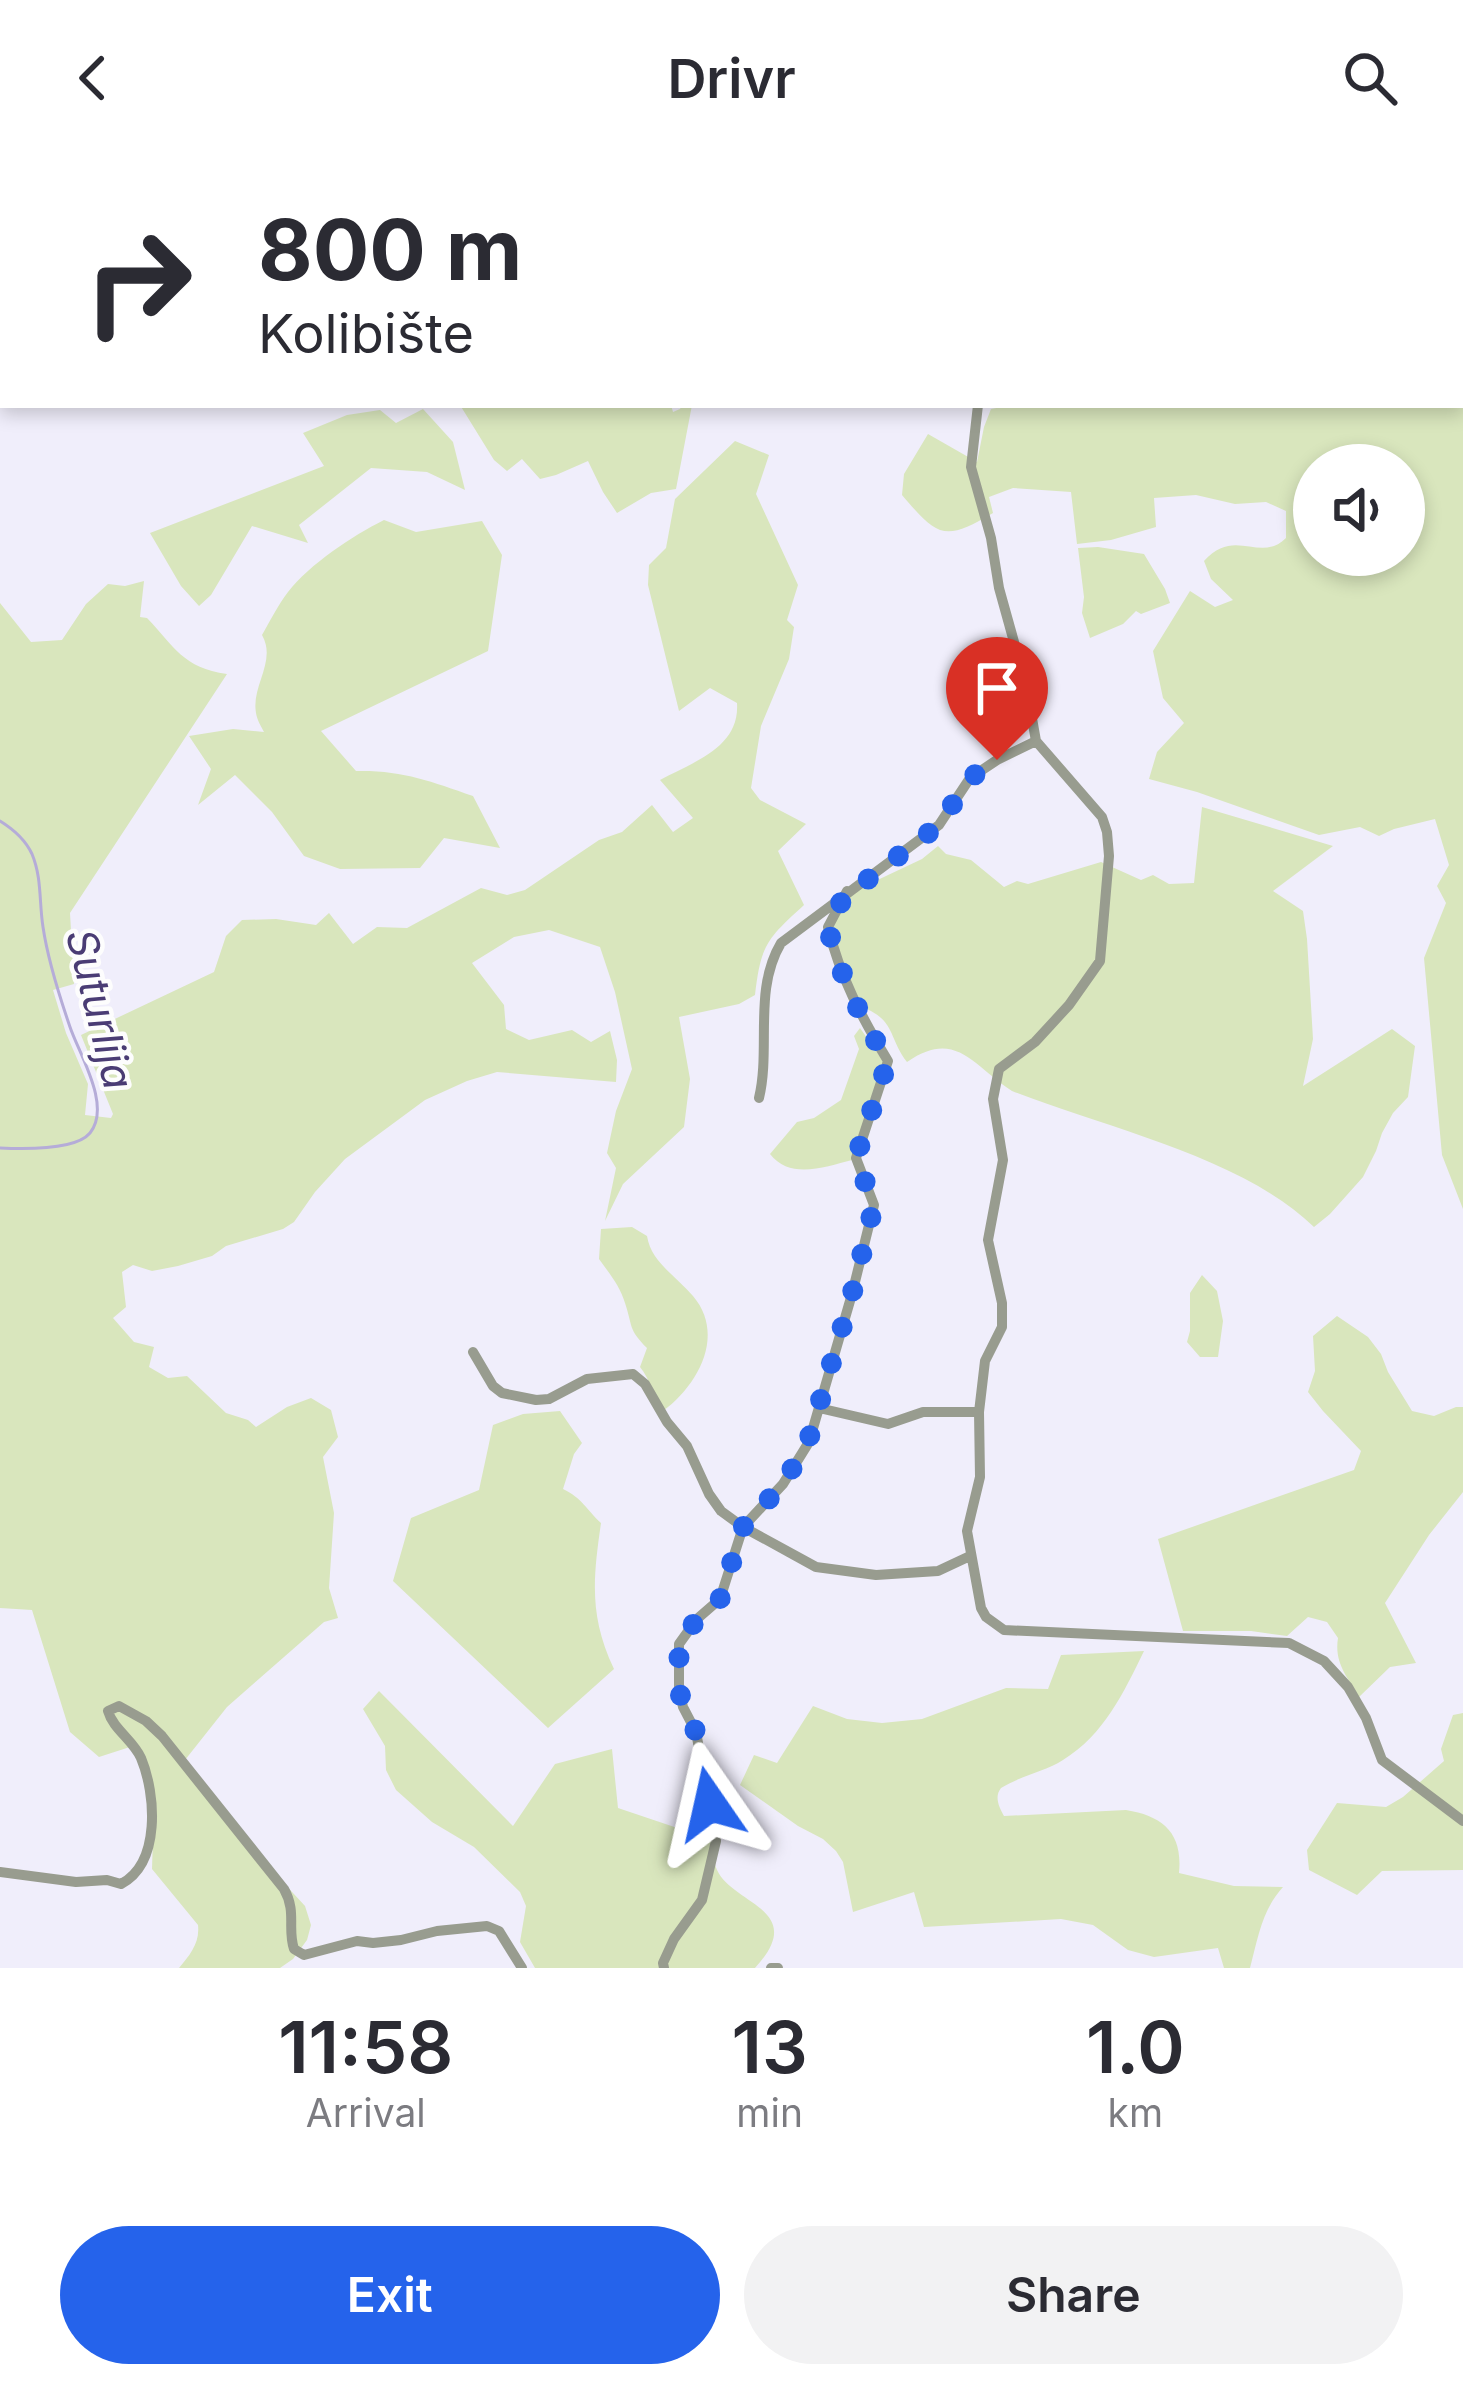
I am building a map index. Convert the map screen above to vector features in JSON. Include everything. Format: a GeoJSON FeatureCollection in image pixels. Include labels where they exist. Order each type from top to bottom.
{"type":"FeatureCollection","features":[{"type":"Feature","properties":{"kind":"street"},"geometry":{"type":"LineString","coordinates":[[978,408],[971,467],[1036,741],[1102,817],[1108,856],[1100,961],[1035,1042],[1007,1061],[997,1076],[993,1099],[1003,1160],[988,1240],[1002,1303],[1002,1327],[986,1361],[979,1412],[980,1477],[967,1531],[981,1607],[1004,1630],[1289,1643],[1324,1661],[1348,1688],[1382,1760],[1463,1821]]}},
{"type":"Feature","properties":{"kind":"street"},"geometry":{"type":"LineString","coordinates":[[759,1098],[764,1080],[767,980],[781,944],[939,825],[970,778],[1036,741]]}},
{"type":"Feature","properties":{"kind":"street"},"geometry":{"type":"LineString","coordinates":[[664,1968],[674,1939],[702,1900],[716,1840],[696,1732],[679,1689],[679,1644],[720,1599],[743,1527],[783,1484],[808,1442],[874,1205],[856,1158],[888,1061],[856,1010],[828,927],[847,891]]}},
{"type":"Feature","properties":{"kind":"street"},"geometry":{"type":"LineString","coordinates":[[473,1352],[502,1393],[536,1400],[549,1399],[587,1379],[633,1374],[645,1384],[687,1446],[721,1511],[817,1567],[876,1575],[938,1571],[970,1556]]}},
{"type":"Feature","properties":{"kind":"street"},"geometry":{"type":"LineString","coordinates":[[819,1408],[888,1424],[923,1412],[979,1412]]}},
{"type":"Feature","properties":{"kind":"street"},"geometry":{"type":"LineString","coordinates":[[0,1872],[121,1884],[134,1876],[147,1849],[152,1819],[141,1760],[110,1719],[108,1711],[119,1706],[162,1736],[284,1889],[294,1917],[294,1949],[304,1955],[357,1941],[401,1940],[488,1926],[499,1931],[522,1968]]}},
{"type":"Feature","properties":{"kind":"green space"},"geometry":{"type":"Polygon","coordinates":[[[462,408],[672,408],[673,412],[691,408],[676,489],[651,493],[617,513],[588,461],[540,479],[522,459],[507,471],[494,460],[462,408]]]}},
{"type":"Feature","properties":{"kind":"green space"},"geometry":{"type":"Polygon","coordinates":[[[996,408],[1463,408],[1463,1209],[1442,1155],[1424,958],[1446,903],[1437,886],[1449,865],[1435,819],[1379,836],[1360,827],[1319,835],[1149,779],[1157,752],[1184,723],[1163,698],[1153,651],[1190,591],[1215,607],[1233,600],[1211,579],[1204,561],[1226,546],[1276,545],[1286,538],[1286,511],[1266,502],[1235,504],[1196,495],[1154,498],[1156,527],[1077,544],[1071,492],[1013,488],[989,497],[993,513],[963,528],[943,531],[934,527],[902,495],[904,474],[928,434],[977,462],[991,409],[996,408]]]}},
{"type":"Feature","properties":{"kind":"green space"},"geometry":{"type":"Polygon","coordinates":[[[423,409],[453,442],[465,490],[427,472],[371,468],[299,525],[308,543],[252,526],[211,595],[199,606],[181,586],[150,533],[324,466],[303,433],[347,415],[380,410],[396,423],[423,409]]]}},
{"type":"Feature","properties":{"kind":"green space"},"geometry":{"type":"Polygon","coordinates":[[[735,441],[769,455],[756,494],[798,585],[787,620],[794,627],[789,659],[761,726],[751,788],[760,800],[806,824],[778,851],[804,905],[768,944],[755,995],[739,1004],[679,1017],[690,1079],[684,1127],[623,1184],[605,1221],[616,1168],[607,1153],[632,1069],[615,992],[600,947],[549,930],[514,937],[472,963],[504,1005],[506,1029],[529,1040],[572,1030],[591,1042],[610,1031],[616,1082],[497,1072],[467,1081],[425,1100],[345,1159],[283,1229],[178,1266],[152,1271],[133,1265],[122,1272],[126,1307],[113,1318],[134,1342],[154,1347],[149,1367],[168,1378],[187,1376],[226,1413],[256,1427],[311,1398],[331,1410],[338,1437],[323,1457],[334,1513],[329,1588],[338,1618],[324,1622],[227,1707],[185,1760],[305,1906],[311,1925],[307,1940],[280,1968],[179,1968],[196,1943],[198,1925],[152,1869],[154,1805],[133,1746],[99,1757],[70,1732],[32,1610],[0,1608],[0,603],[31,642],[62,640],[86,604],[108,584],[144,581],[140,617],[147,618],[190,661],[227,674],[70,913],[74,984],[53,990],[88,1084],[85,1115],[111,1118],[81,1035],[214,972],[226,936],[242,920],[316,925],[329,913],[353,944],[377,927],[407,928],[481,888],[507,895],[525,890],[599,840],[622,832],[652,805],[673,832],[693,818],[660,780],[723,742],[736,718],[737,703],[710,688],[679,711],[648,585],[649,565],[666,548],[675,499],[735,441]]]}},
{"type":"Feature","properties":{"kind":"green space"},"geometry":{"type":"Polygon","coordinates":[[[384,520],[416,532],[482,521],[502,555],[488,651],[321,731],[356,771],[402,775],[473,796],[500,848],[444,838],[420,868],[340,869],[304,856],[272,812],[235,775],[198,805],[211,769],[189,736],[233,729],[264,732],[255,703],[267,654],[262,635],[271,619],[308,571],[384,520]]]}},
{"type":"Feature","properties":{"kind":"green space"},"geometry":{"type":"Polygon","coordinates":[[[1078,548],[1144,554],[1170,603],[1141,614],[1136,611],[1123,624],[1090,638],[1082,613],[1078,548]]]}},
{"type":"Feature","properties":{"kind":"green space"},"geometry":{"type":"Polygon","coordinates":[[[1202,807],[1333,846],[1273,891],[1303,911],[1313,1039],[1303,1086],[1392,1029],[1415,1046],[1408,1097],[1393,1113],[1363,1177],[1314,1227],[1250,1181],[1171,1147],[1012,1091],[963,1054],[939,1049],[907,1062],[885,1022],[857,1005],[826,928],[850,893],[922,859],[938,846],[946,854],[971,860],[1004,887],[1101,862],[1141,880],[1153,875],[1169,884],[1194,883],[1202,807]]]}},
{"type":"Feature","properties":{"kind":"green space"},"geometry":{"type":"Polygon","coordinates":[[[860,1028],[884,1062],[852,1160],[808,1169],[778,1162],[770,1154],[797,1122],[814,1118],[841,1100],[859,1049],[854,1036],[860,1028]]]}},
{"type":"Feature","properties":{"kind":"green space"},"geometry":{"type":"Polygon","coordinates":[[[632,1227],[647,1236],[659,1261],[693,1296],[707,1327],[704,1358],[697,1373],[663,1411],[640,1367],[647,1348],[634,1332],[620,1291],[599,1259],[601,1229],[632,1227]]]}},
{"type":"Feature","properties":{"kind":"green space"},"geometry":{"type":"Polygon","coordinates":[[[1202,1275],[1217,1291],[1223,1321],[1218,1357],[1200,1357],[1187,1342],[1190,1293],[1202,1275]]]}},
{"type":"Feature","properties":{"kind":"green space"},"geometry":{"type":"Polygon","coordinates":[[[1337,1316],[1368,1337],[1412,1411],[1434,1416],[1463,1407],[1463,1492],[1385,1603],[1416,1663],[1390,1667],[1359,1697],[1342,1669],[1338,1638],[1327,1622],[1308,1617],[1287,1636],[1183,1631],[1158,1539],[1354,1470],[1361,1451],[1308,1392],[1315,1371],[1313,1336],[1337,1316]]]}},
{"type":"Feature","properties":{"kind":"green space"},"geometry":{"type":"Polygon","coordinates":[[[560,1411],[582,1443],[563,1489],[601,1523],[595,1597],[600,1632],[614,1669],[548,1728],[393,1581],[411,1518],[479,1490],[493,1425],[523,1414],[560,1411]]]}},
{"type":"Feature","properties":{"kind":"green space"},"geometry":{"type":"Polygon","coordinates":[[[1144,1651],[1120,1697],[1090,1738],[1056,1764],[1001,1788],[999,1806],[1004,1816],[1139,1813],[1160,1822],[1174,1837],[1179,1873],[1234,1886],[1283,1887],[1265,1915],[1250,1968],[1224,1968],[1218,1948],[1154,1957],[1128,1950],[1093,1925],[1061,1919],[924,1927],[914,1892],[853,1912],[843,1862],[836,1851],[740,1785],[754,1755],[777,1763],[813,1706],[847,1719],[882,1723],[922,1719],[1006,1688],[1048,1689],[1061,1655],[1144,1651]]]}},
{"type":"Feature","properties":{"kind":"green space"},"geometry":{"type":"Polygon","coordinates":[[[379,1691],[513,1826],[555,1764],[612,1749],[618,1808],[713,1840],[716,1867],[725,1882],[771,1920],[770,1948],[755,1968],[535,1968],[520,1942],[526,1906],[520,1892],[474,1847],[432,1822],[396,1790],[386,1770],[385,1746],[363,1709],[379,1691]]]}},
{"type":"Feature","properties":{"kind":"green space"},"geometry":{"type":"Polygon","coordinates":[[[1463,1713],[1463,1870],[1382,1871],[1357,1895],[1309,1870],[1307,1850],[1337,1803],[1386,1807],[1403,1797],[1444,1761],[1441,1749],[1453,1715],[1463,1713]]]}},
{"type":"Feature","properties":{"kind":"waterway","name":"Suturlija"},"geometry":{"type":"LineString","coordinates":[[0,821],[22,839],[35,863],[51,965],[92,1080],[97,1109],[96,1122],[83,1139],[48,1148],[0,1148]]}},
{"type":"Feature","properties":{"kind":"route"},"geometry":{"type":"LineString","coordinates":[[710,1804],[696,1732],[679,1689],[679,1644],[720,1599],[743,1527],[783,1484],[808,1442],[874,1205],[856,1158],[888,1061],[856,1010],[828,927],[847,891],[920,842],[939,825],[970,778],[997,760]]}}]}
